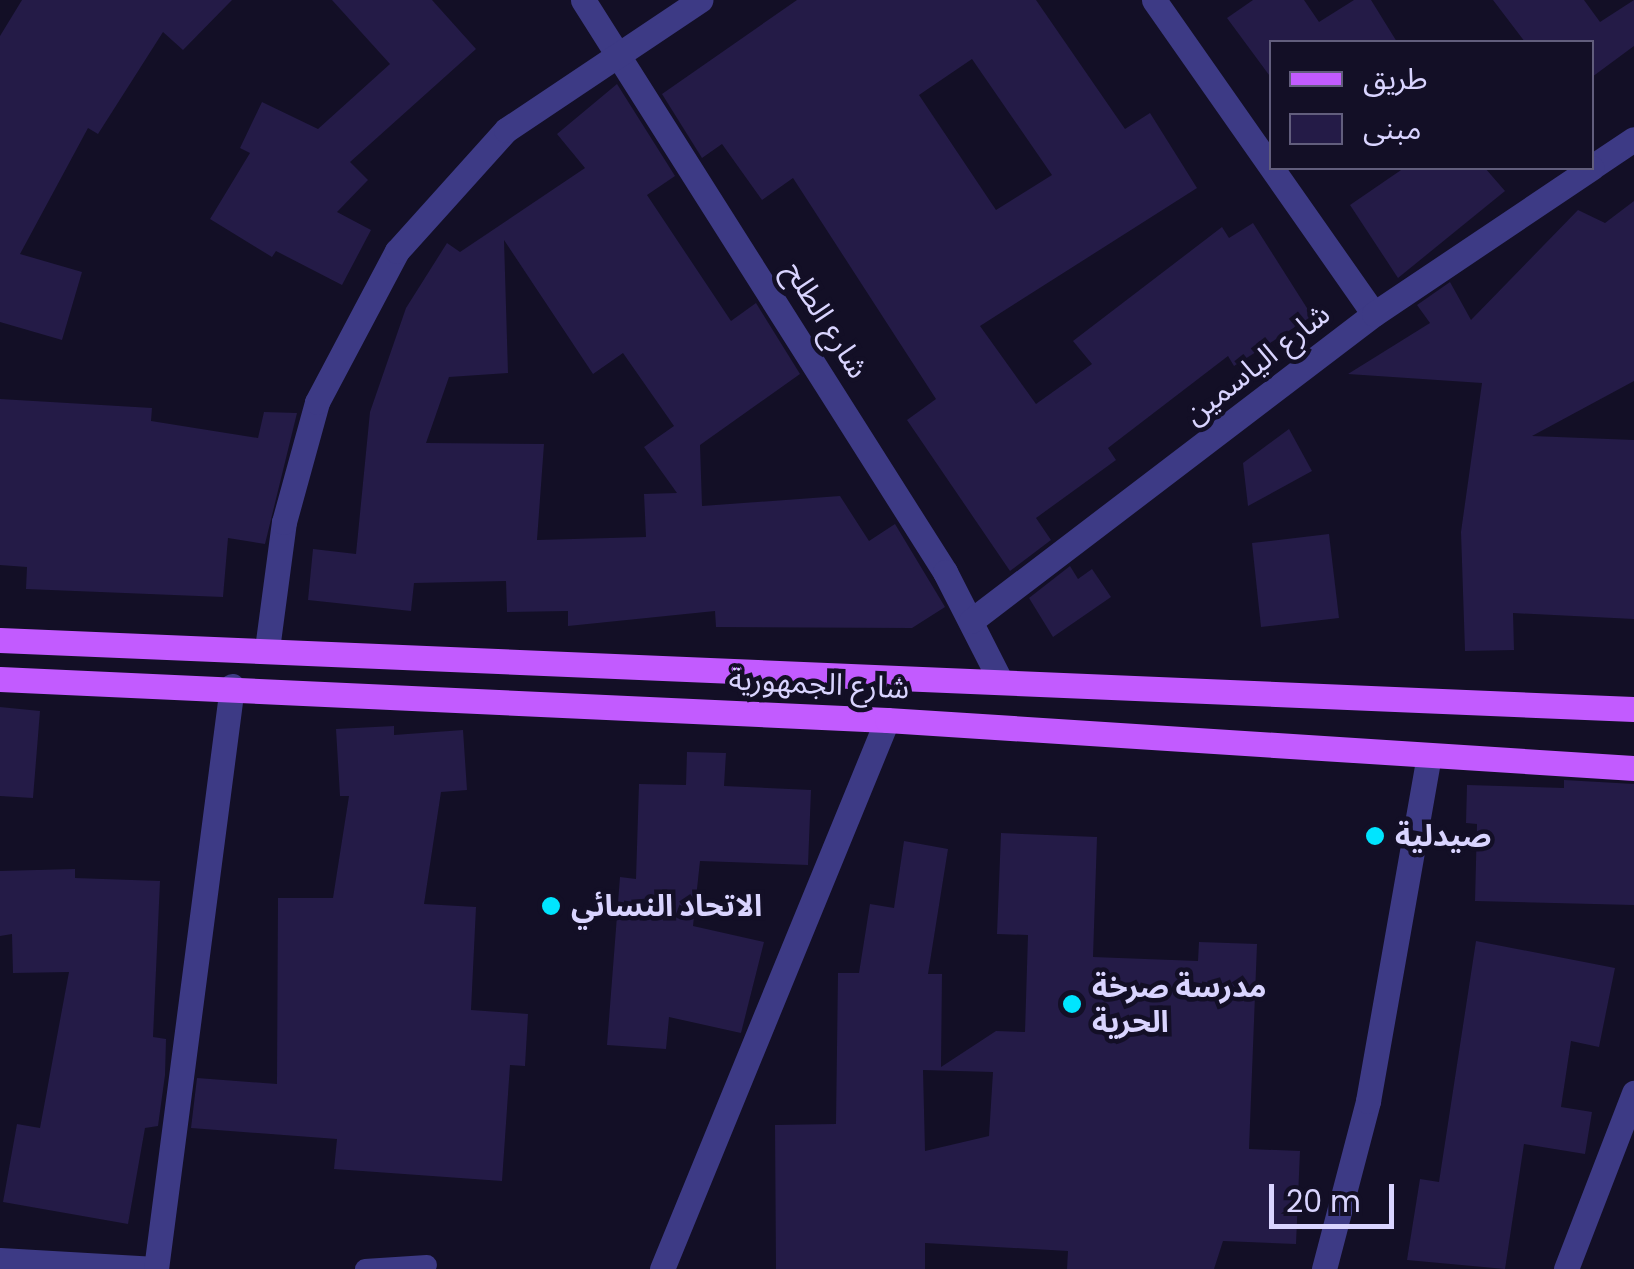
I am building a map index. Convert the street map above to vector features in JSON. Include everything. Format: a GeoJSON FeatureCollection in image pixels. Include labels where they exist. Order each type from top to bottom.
{"type":"FeatureCollection","features":[{"type":"Feature","properties":{"kind":"main road","name":"شارع الجمهورية"},"geometry":{"type":"LineString","coordinates":[[0,640],[1634,709]]}},
{"type":"Feature","properties":{"kind":"main road","name":"شارع الجمهورية"},"geometry":{"type":"LineString","coordinates":[[0,679],[232,686],[887,720],[1634,768]]}},
{"type":"Feature","properties":{"kind":"street","name":"شارع الطلح"},"geometry":{"type":"LineString","coordinates":[[583,0],[971,621],[1002,682]]}},
{"type":"Feature","properties":{"kind":"street"},"geometry":{"type":"LineString","coordinates":[[267,649],[298,462],[368,296],[424,214],[481,154],[618,51],[700,0]]}},
{"type":"Feature","properties":{"kind":"street"},"geometry":{"type":"LineString","coordinates":[[1154,0],[1269,164]]}},
{"type":"Feature","properties":{"kind":"street","name":"شارع الياسمين"},"geometry":{"type":"LineString","coordinates":[[1594,165],[1634,138]]}},
{"type":"Feature","properties":{"kind":"street"},"geometry":{"type":"LineString","coordinates":[[1273,170],[1374,314]]}},
{"type":"Feature","properties":{"kind":"street","name":"شارع الياسمين"},"geometry":{"type":"LineString","coordinates":[[971,621],[1374,314],[1587,170]]}},
{"type":"Feature","properties":{"kind":"street"},"geometry":{"type":"LineString","coordinates":[[0,1260],[157,1269],[232,686]]}},
{"type":"Feature","properties":{"kind":"street"},"geometry":{"type":"LineString","coordinates":[[662,1269],[887,720]]}},
{"type":"Feature","properties":{"kind":"street"},"geometry":{"type":"LineString","coordinates":[[1324,1269],[1368,1101],[1428,756]]}},
{"type":"Feature","properties":{"kind":"street"},"geometry":{"type":"LineString","coordinates":[[1566,1269],[1634,1093]]}},
{"type":"Feature","properties":{"kind":"lane"},"geometry":{"type":"LineString","coordinates":[[365,1269],[427,1265]]}},
{"type":"Feature","properties":{"kind":"building"},"geometry":{"type":"Polygon","coordinates":[[[22,0],[232,0],[183,50],[163,32],[98,134],[88,128],[20,254],[82,272],[62,340],[0,322],[0,36],[22,0]]]}},
{"type":"Feature","properties":{"kind":"building"},"geometry":{"type":"Polygon","coordinates":[[[332,0],[432,0],[476,49],[350,162],[368,180],[337,212],[371,230],[342,285],[276,251],[272,257],[210,219],[250,153],[240,148],[262,102],[318,129],[390,64],[332,0]]]}},
{"type":"Feature","properties":{"kind":"building"},"geometry":{"type":"Polygon","coordinates":[[[797,0],[1036,0],[1125,129],[1150,113],[1197,188],[980,326],[1036,404],[1092,364],[1073,341],[1222,227],[1229,238],[1253,223],[1312,316],[1234,366],[1228,356],[1108,448],[1116,460],[1036,518],[1051,540],[1010,571],[907,420],[936,399],[793,178],[762,200],[722,144],[702,158],[662,94],[797,0]],[[972,59],[919,95],[996,210],[1052,175],[972,59]]]}},
{"type":"Feature","properties":{"kind":"building"},"geometry":{"type":"Polygon","coordinates":[[[1253,0],[1304,0],[1319,22],[1354,0],[1371,0],[1396,40],[1269,40],[1269,75],[1227,18],[1253,0]]]}},
{"type":"Feature","properties":{"kind":"building"},"geometry":{"type":"Polygon","coordinates":[[[1493,0],[1584,0],[1600,22],[1634,0],[1634,46],[1594,76],[1594,40],[1523,40],[1493,0]]]}},
{"type":"Feature","properties":{"kind":"building"},"geometry":{"type":"Polygon","coordinates":[[[617,84],[675,176],[647,195],[731,321],[756,303],[800,374],[700,445],[702,506],[840,496],[869,541],[895,524],[945,607],[912,628],[716,627],[715,611],[568,626],[568,611],[507,612],[506,581],[414,583],[411,611],[308,600],[313,549],[356,554],[370,412],[406,308],[447,243],[460,252],[585,168],[557,134],[617,84]],[[504,240],[508,373],[449,377],[426,443],[544,444],[537,540],[646,537],[644,494],[677,493],[644,447],[674,426],[623,353],[593,374],[504,240]]]}},
{"type":"Feature","properties":{"kind":"building"},"geometry":{"type":"Polygon","coordinates":[[[1401,170],[1487,170],[1505,191],[1398,278],[1350,205],[1401,170]]]}},
{"type":"Feature","properties":{"kind":"building"},"geometry":{"type":"Polygon","coordinates":[[[1634,201],[1634,381],[1532,436],[1634,440],[1634,619],[1513,613],[1514,650],[1465,651],[1461,532],[1482,383],[1348,374],[1430,323],[1417,305],[1450,282],[1471,320],[1578,210],[1605,223],[1634,201]]]}},
{"type":"Feature","properties":{"kind":"building"},"geometry":{"type":"Polygon","coordinates":[[[0,399],[152,408],[151,421],[258,438],[264,412],[297,413],[265,544],[228,538],[223,597],[26,589],[27,567],[0,565],[0,399]]]}},
{"type":"Feature","properties":{"kind":"building"},"geometry":{"type":"Polygon","coordinates":[[[1289,429],[1312,471],[1248,506],[1243,463],[1289,429]]]}},
{"type":"Feature","properties":{"kind":"building"},"geometry":{"type":"Polygon","coordinates":[[[1329,534],[1339,618],[1261,627],[1252,543],[1329,534]]]}},
{"type":"Feature","properties":{"kind":"building"},"geometry":{"type":"Polygon","coordinates":[[[1070,566],[1078,579],[1092,569],[1111,597],[1053,637],[1029,598],[1070,566]]]}},
{"type":"Feature","properties":{"kind":"building"},"geometry":{"type":"Polygon","coordinates":[[[0,707],[40,711],[33,798],[0,796],[0,707]]]}},
{"type":"Feature","properties":{"kind":"building"},"geometry":{"type":"Polygon","coordinates":[[[394,726],[394,735],[463,730],[467,790],[441,792],[424,904],[476,907],[471,1010],[528,1014],[525,1066],[510,1065],[502,1181],[334,1169],[337,1139],[191,1128],[197,1078],[277,1084],[278,898],[333,898],[349,796],[340,796],[336,729],[394,726]]]}},
{"type":"Feature","properties":{"kind":"building"},"geometry":{"type":"Polygon","coordinates":[[[687,752],[726,753],[724,786],[811,790],[808,865],[700,861],[693,926],[764,942],[741,1033],[669,1017],[666,1049],[607,1045],[620,877],[636,879],[639,784],[686,785],[687,752]]]}},
{"type":"Feature","properties":{"kind":"building"},"geometry":{"type":"Polygon","coordinates":[[[1564,780],[1634,784],[1634,905],[1475,901],[1477,824],[1466,823],[1467,785],[1564,788],[1564,780]]]}},
{"type":"Feature","properties":{"kind":"building"},"geometry":{"type":"Polygon","coordinates":[[[1001,833],[1097,837],[1093,957],[1198,961],[1199,942],[1257,944],[1249,1149],[1300,1151],[1296,1244],[1223,1241],[1214,1269],[1067,1269],[1068,1251],[925,1243],[925,1269],[776,1269],[775,1125],[836,1124],[838,973],[859,973],[870,904],[894,908],[904,841],[948,849],[928,974],[942,974],[941,1067],[996,1031],[1025,1032],[1028,935],[997,934],[1001,833]],[[923,1070],[925,1151],[989,1136],[993,1072],[923,1070]]]}},
{"type":"Feature","properties":{"kind":"building"},"geometry":{"type":"Polygon","coordinates":[[[75,869],[75,878],[160,881],[153,1037],[166,1039],[165,1075],[158,1126],[145,1128],[128,1224],[3,1202],[17,1124],[40,1128],[69,972],[13,973],[12,934],[0,936],[0,871],[75,869]]]}},
{"type":"Feature","properties":{"kind":"building"},"geometry":{"type":"Polygon","coordinates":[[[1476,941],[1615,968],[1599,1047],[1571,1041],[1561,1107],[1592,1112],[1585,1154],[1524,1144],[1505,1269],[1407,1260],[1420,1179],[1439,1182],[1476,941]]]}},
{"type":"Feature","properties":{"kind":"place","name":"صيدلية"},"geometry":{"type":"Point","coordinates":[1375,836]}},
{"type":"Feature","properties":{"kind":"place","name":"الاتحاد النسائي"},"geometry":{"type":"Point","coordinates":[551,906]}},
{"type":"Feature","properties":{"kind":"place","name":"مدرسة صرخة الحرية"},"geometry":{"type":"Point","coordinates":[1072,1004]}}]}
